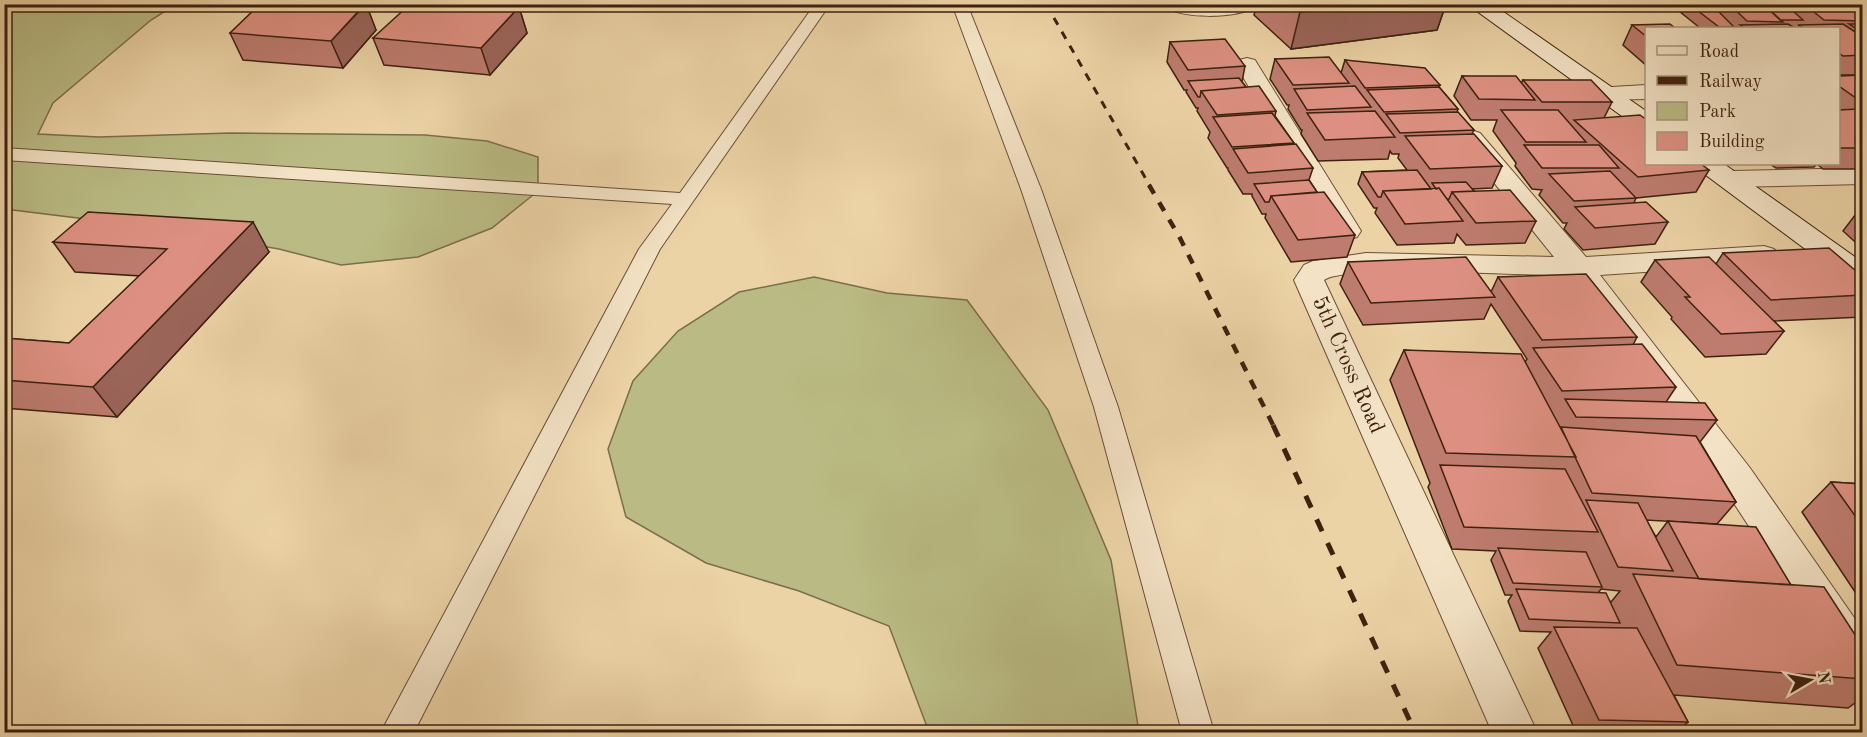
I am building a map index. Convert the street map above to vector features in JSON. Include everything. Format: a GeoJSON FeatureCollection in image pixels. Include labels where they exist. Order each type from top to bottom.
{"type":"FeatureCollection","features":[{"type":"Feature","properties":{"kind":"street"},"geometry":{"type":"LineString","coordinates":[[1477,4],[1645,121]]}},
{"type":"Feature","properties":{"kind":"street"},"geometry":{"type":"LineString","coordinates":[[1247,65],[1366,262]]}},
{"type":"Feature","properties":{"kind":"street"},"geometry":{"type":"LineString","coordinates":[[1602,93],[1645,92]]}},
{"type":"Feature","properties":{"kind":"street"},"geometry":{"type":"LineString","coordinates":[[1452,115],[1578,267],[1737,478],[1863,663]]}},
{"type":"Feature","properties":{"kind":"street"},"geometry":{"type":"LineString","coordinates":[[1710,165],[1863,276]]}},
{"type":"Feature","properties":{"kind":"street"},"geometry":{"type":"LineString","coordinates":[[1731,179],[1863,176]]}},
{"type":"Feature","properties":{"kind":"street","name":"5th Cross Road"},"geometry":{"type":"LineString","coordinates":[[1514,732],[1309,280],[1315,272],[1323,268],[1366,262],[1578,267],[1828,250]]}},
{"type":"Feature","properties":{"kind":"lane"},"geometry":{"type":"LineString","coordinates":[[397,732],[650,249],[824,4]]}},
{"type":"Feature","properties":{"kind":"lane"},"geometry":{"type":"LineString","coordinates":[[959,4],[1030,189],[1106,407],[1198,732]]}},
{"type":"Feature","properties":{"kind":"lane"},"geometry":{"type":"LineString","coordinates":[[1169,4],[1178,10],[1190,12],[1247,6]]}},
{"type":"Feature","properties":{"kind":"lane"},"geometry":{"type":"LineString","coordinates":[[4,154],[686,199]]}},
{"type":"Feature","properties":{"kind":"green space"},"geometry":{"type":"Polygon","coordinates":[[[5,5],[175,5],[151,20],[53,103],[38,134],[99,137],[230,133],[425,135],[487,141],[538,157],[538,191],[492,228],[418,257],[341,265],[279,249],[143,226],[5,209],[5,5]]]}},
{"type":"Feature","properties":{"kind":"green space"},"geometry":{"type":"Polygon","coordinates":[[[814,277],[887,293],[967,300],[1048,410],[1111,560],[1139,732],[925,732],[926,724],[889,626],[799,591],[706,563],[626,517],[608,449],[633,381],[678,331],[739,292],[814,277]]]}},
{"type":"Feature","properties":{"kind":"building"},"geometry":{"type":"Polygon","coordinates":[[[260,4],[365,4],[331,41],[230,33],[260,4]]]}},
{"type":"Feature","properties":{"kind":"building"},"geometry":{"type":"Polygon","coordinates":[[[1291,4],[1363,4],[1300,12],[1291,4]]]}},
{"type":"Feature","properties":{"kind":"building"},"geometry":{"type":"Polygon","coordinates":[[[1689,4],[1711,4],[1734,27],[1719,27],[1689,4]]]}},
{"type":"Feature","properties":{"kind":"building"},"geometry":{"type":"Polygon","coordinates":[[[1729,4],[1763,4],[1783,22],[1747,21],[1729,4]]]}},
{"type":"Feature","properties":{"kind":"building"},"geometry":{"type":"Polygon","coordinates":[[[1763,4],[1785,4],[1803,20],[1780,20],[1763,4]]]}},
{"type":"Feature","properties":{"kind":"building"},"geometry":{"type":"Polygon","coordinates":[[[1804,4],[1848,4],[1863,16],[1863,21],[1824,20],[1804,4]]]}},
{"type":"Feature","properties":{"kind":"building"},"geometry":{"type":"Polygon","coordinates":[[[1848,4],[1863,4],[1863,16],[1848,4]]]}},
{"type":"Feature","properties":{"kind":"building"},"geometry":{"type":"Polygon","coordinates":[[[408,6],[519,7],[481,48],[373,38],[408,6]]]}},
{"type":"Feature","properties":{"kind":"building"},"geometry":{"type":"Polygon","coordinates":[[[1670,24],[1674,27],[1645,27],[1645,35],[1632,25],[1670,24]]]}},
{"type":"Feature","properties":{"kind":"building"},"geometry":{"type":"Polygon","coordinates":[[[1788,24],[1793,27],[1743,27],[1740,25],[1788,24]]]}},
{"type":"Feature","properties":{"kind":"building"},"geometry":{"type":"Polygon","coordinates":[[[1843,24],[1863,37],[1863,55],[1843,56],[1840,54],[1840,27],[1802,27],[1798,25],[1843,24]]]}},
{"type":"Feature","properties":{"kind":"building"},"geometry":{"type":"Polygon","coordinates":[[[1849,24],[1863,24],[1863,33],[1849,24]]]}},
{"type":"Feature","properties":{"kind":"building"},"geometry":{"type":"Polygon","coordinates":[[[1225,39],[1245,66],[1188,70],[1170,42],[1225,39]]]}},
{"type":"Feature","properties":{"kind":"building"},"geometry":{"type":"Polygon","coordinates":[[[1329,57],[1349,83],[1293,85],[1275,59],[1329,57]]]}},
{"type":"Feature","properties":{"kind":"building"},"geometry":{"type":"Polygon","coordinates":[[[1345,60],[1425,68],[1440,85],[1365,88],[1345,60]]]}},
{"type":"Feature","properties":{"kind":"building"},"geometry":{"type":"Polygon","coordinates":[[[1863,75],[1863,103],[1840,87],[1840,76],[1863,75]]]}},
{"type":"Feature","properties":{"kind":"building"},"geometry":{"type":"Polygon","coordinates":[[[1462,76],[1516,76],[1535,100],[1479,99],[1462,76]]]}},
{"type":"Feature","properties":{"kind":"building"},"geometry":{"type":"Polygon","coordinates":[[[1239,78],[1246,87],[1201,91],[1200,97],[1188,81],[1239,78]]]}},
{"type":"Feature","properties":{"kind":"building"},"geometry":{"type":"Polygon","coordinates":[[[1523,80],[1591,80],[1612,102],[1542,102],[1523,80]]]}},
{"type":"Feature","properties":{"kind":"building"},"geometry":{"type":"Polygon","coordinates":[[[1259,86],[1276,111],[1217,115],[1201,91],[1259,86]]]}},
{"type":"Feature","properties":{"kind":"building"},"geometry":{"type":"Polygon","coordinates":[[[1355,86],[1371,107],[1307,110],[1294,89],[1355,86]]]}},
{"type":"Feature","properties":{"kind":"building"},"geometry":{"type":"Polygon","coordinates":[[[1439,87],[1458,109],[1384,112],[1367,90],[1439,87]]]}},
{"type":"Feature","properties":{"kind":"building"},"geometry":{"type":"Polygon","coordinates":[[[1858,109],[1863,113],[1863,148],[1840,148],[1840,110],[1858,109]]]}},
{"type":"Feature","properties":{"kind":"building"},"geometry":{"type":"Polygon","coordinates":[[[1501,110],[1558,110],[1586,142],[1526,142],[1501,110]]]}},
{"type":"Feature","properties":{"kind":"building"},"geometry":{"type":"Polygon","coordinates":[[[1375,111],[1395,137],[1325,140],[1307,113],[1375,111]]]}},
{"type":"Feature","properties":{"kind":"building"},"geometry":{"type":"Polygon","coordinates":[[[1458,112],[1474,130],[1400,133],[1386,114],[1458,112]]]}},
{"type":"Feature","properties":{"kind":"building"},"geometry":{"type":"Polygon","coordinates":[[[1272,113],[1294,143],[1232,147],[1213,117],[1272,113]]]}},
{"type":"Feature","properties":{"kind":"building"},"geometry":{"type":"Polygon","coordinates":[[[1640,115],[1645,119],[1645,165],[1702,165],[1709,170],[1638,177],[1574,120],[1640,115]]]}},
{"type":"Feature","properties":{"kind":"building"},"geometry":{"type":"Polygon","coordinates":[[[1474,134],[1502,166],[1430,169],[1405,136],[1474,134]]]}},
{"type":"Feature","properties":{"kind":"building"},"geometry":{"type":"Polygon","coordinates":[[[1296,144],[1313,168],[1248,173],[1233,149],[1296,144]]]}},
{"type":"Feature","properties":{"kind":"building"},"geometry":{"type":"Polygon","coordinates":[[[1524,145],[1599,145],[1619,168],[1542,168],[1524,145]]]}},
{"type":"Feature","properties":{"kind":"building"},"geometry":{"type":"Polygon","coordinates":[[[1417,170],[1431,189],[1383,191],[1381,197],[1378,197],[1362,172],[1417,170]]]}},
{"type":"Feature","properties":{"kind":"building"},"geometry":{"type":"Polygon","coordinates":[[[1610,171],[1636,198],[1574,201],[1549,174],[1610,171]]]}},
{"type":"Feature","properties":{"kind":"building"},"geometry":{"type":"Polygon","coordinates":[[[1309,180],[1317,192],[1271,196],[1269,202],[1265,202],[1254,184],[1309,180]]]}},
{"type":"Feature","properties":{"kind":"building"},"geometry":{"type":"Polygon","coordinates":[[[1466,182],[1474,191],[1452,192],[1449,199],[1432,183],[1466,182]]]}},
{"type":"Feature","properties":{"kind":"building"},"geometry":{"type":"Polygon","coordinates":[[[1439,188],[1463,221],[1405,224],[1383,191],[1439,188]]]}},
{"type":"Feature","properties":{"kind":"building"},"geometry":{"type":"Polygon","coordinates":[[[1510,190],[1536,221],[1476,223],[1452,192],[1510,190]]]}},
{"type":"Feature","properties":{"kind":"building"},"geometry":{"type":"Polygon","coordinates":[[[1324,192],[1355,235],[1298,240],[1271,196],[1324,192]]]}},
{"type":"Feature","properties":{"kind":"building"},"geometry":{"type":"Polygon","coordinates":[[[1646,202],[1668,222],[1595,228],[1575,207],[1646,202]]]}},
{"type":"Feature","properties":{"kind":"building"},"geometry":{"type":"Polygon","coordinates":[[[88,212],[253,222],[93,387],[4,380],[4,338],[69,343],[167,249],[53,242],[88,212]]]}},
{"type":"Feature","properties":{"kind":"building"},"geometry":{"type":"Polygon","coordinates":[[[1829,248],[1863,277],[1863,295],[1771,300],[1723,253],[1829,248]]]}},
{"type":"Feature","properties":{"kind":"building"},"geometry":{"type":"Polygon","coordinates":[[[1466,257],[1495,297],[1371,303],[1348,262],[1466,257]]]}},
{"type":"Feature","properties":{"kind":"building"},"geometry":{"type":"Polygon","coordinates":[[[1709,257],[1784,331],[1721,334],[1685,297],[1690,297],[1655,260],[1709,257]]]}},
{"type":"Feature","properties":{"kind":"building"},"geometry":{"type":"Polygon","coordinates":[[[1586,274],[1637,337],[1542,340],[1498,277],[1586,274]]]}},
{"type":"Feature","properties":{"kind":"building"},"geometry":{"type":"Polygon","coordinates":[[[1642,344],[1676,387],[1562,391],[1533,348],[1642,344]]]}},
{"type":"Feature","properties":{"kind":"building"},"geometry":{"type":"Polygon","coordinates":[[[1404,350],[1521,354],[1576,457],[1446,453],[1404,350]]]}},
{"type":"Feature","properties":{"kind":"building"},"geometry":{"type":"Polygon","coordinates":[[[1565,399],[1705,403],[1717,420],[1576,417],[1565,399]]]}},
{"type":"Feature","properties":{"kind":"building"},"geometry":{"type":"Polygon","coordinates":[[[1561,427],[1696,436],[1736,502],[1592,493],[1561,427]]]}},
{"type":"Feature","properties":{"kind":"building"},"geometry":{"type":"Polygon","coordinates":[[[1440,465],[1565,469],[1598,532],[1464,527],[1440,465]]]}},
{"type":"Feature","properties":{"kind":"building"},"geometry":{"type":"Polygon","coordinates":[[[1831,482],[1863,484],[1863,527],[1831,482]]]}},
{"type":"Feature","properties":{"kind":"building"},"geometry":{"type":"Polygon","coordinates":[[[1586,500],[1638,503],[1673,571],[1618,567],[1586,500]]]}},
{"type":"Feature","properties":{"kind":"building"},"geometry":{"type":"Polygon","coordinates":[[[1668,521],[1756,527],[1791,585],[1699,579],[1668,521]]]}},
{"type":"Feature","properties":{"kind":"building"},"geometry":{"type":"Polygon","coordinates":[[[1498,548],[1586,552],[1602,587],[1513,583],[1498,548]]]}},
{"type":"Feature","properties":{"kind":"building"},"geometry":{"type":"Polygon","coordinates":[[[1633,574],[1824,587],[1863,647],[1863,679],[1677,665],[1633,574]]]}},
{"type":"Feature","properties":{"kind":"building"},"geometry":{"type":"Polygon","coordinates":[[[1516,589],[1606,593],[1620,623],[1529,619],[1516,589]]]}},
{"type":"Feature","properties":{"kind":"building"},"geometry":{"type":"Polygon","coordinates":[[[1554,627],[1637,628],[1688,722],[1599,720],[1554,627]]]}},
{"type":"Feature","properties":{"kind":"railway"},"geometry":{"type":"LineString","coordinates":[[1046,4],[1150,186]]}},
{"type":"Feature","properties":{"kind":"railway"},"geometry":{"type":"LineString","coordinates":[[1149,185],[1180,238],[1274,427]]}},
{"type":"Feature","properties":{"kind":"railway"},"geometry":{"type":"LineString","coordinates":[[1273,425],[1415,732]]}}]}
